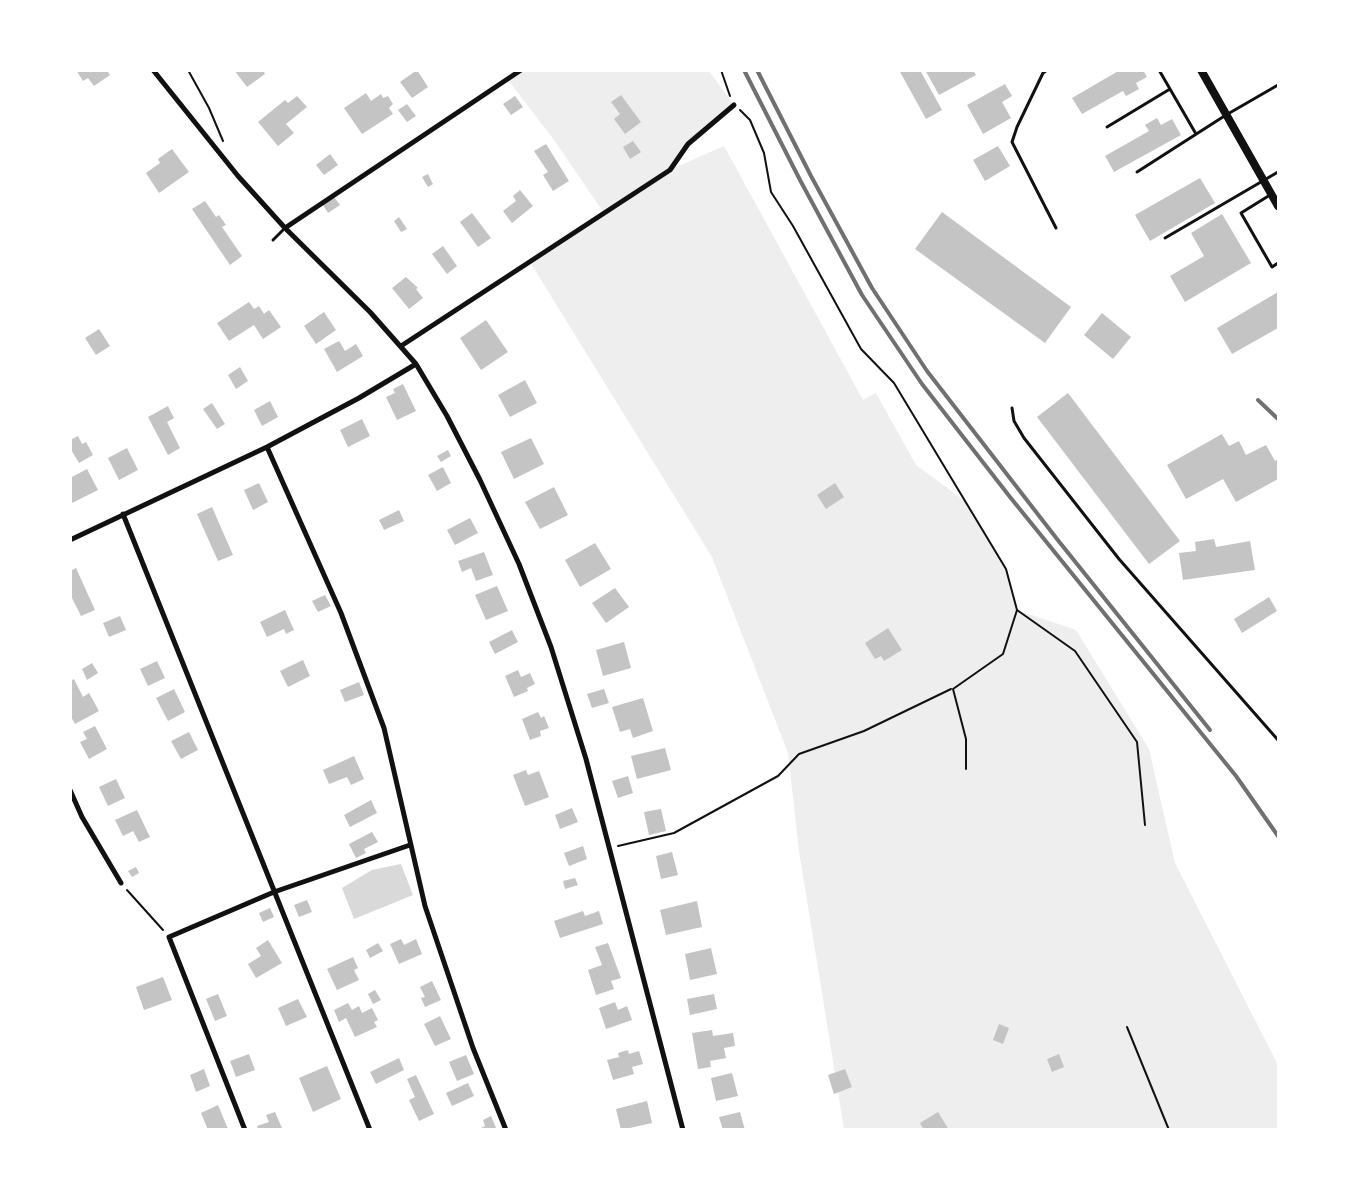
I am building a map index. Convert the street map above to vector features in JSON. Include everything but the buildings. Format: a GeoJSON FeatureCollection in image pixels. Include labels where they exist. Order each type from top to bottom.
{"type":"FeatureCollection","features":[{"type":"Feature","properties":{"kind":"main road"},"geometry":{"type":"LineString","coordinates":[[1201,70],[1278,206]]}},
{"type":"Feature","properties":{"kind":"street"},"geometry":{"type":"LineString","coordinates":[[153,70],[202,133],[285,228],[370,312],[416,364],[447,416],[480,480],[519,564],[555,658],[586,759],[683,1130]]}},
{"type":"Feature","properties":{"kind":"street"},"geometry":{"type":"LineString","coordinates":[[285,228],[521,70]]}},
{"type":"Feature","properties":{"kind":"street"},"geometry":{"type":"LineString","coordinates":[[401,346],[670,170],[688,144],[734,105]]}},
{"type":"Feature","properties":{"kind":"street"},"geometry":{"type":"LineString","coordinates":[[70,540],[267,447],[359,398],[416,364]]}},
{"type":"Feature","properties":{"kind":"street"},"geometry":{"type":"LineString","coordinates":[[267,447],[341,613],[384,728],[428,917],[473,1048],[506,1130]]}},
{"type":"Feature","properties":{"kind":"street"},"geometry":{"type":"LineString","coordinates":[[123,514],[370,1130]]}},
{"type":"Feature","properties":{"kind":"street"},"geometry":{"type":"LineString","coordinates":[[70,790],[82,817],[121,883]]}},
{"type":"Feature","properties":{"kind":"street"},"geometry":{"type":"LineString","coordinates":[[245,1130],[169,937],[274,892],[410,845]]}},
{"type":"Feature","properties":{"kind":"lane"},"geometry":{"type":"LineString","coordinates":[[1047,70],[1043,73],[1011,142],[1056,228]]}},
{"type":"Feature","properties":{"kind":"lane"},"geometry":{"type":"LineString","coordinates":[[1159,70],[1196,134]]}},
{"type":"Feature","properties":{"kind":"lane"},"geometry":{"type":"LineString","coordinates":[[1137,172],[1278,85]]}},
{"type":"Feature","properties":{"kind":"lane"},"geometry":{"type":"LineString","coordinates":[[1107,127],[1170,89]]}},
{"type":"Feature","properties":{"kind":"lane"},"geometry":{"type":"LineString","coordinates":[[1165,238],[1278,172]]}},
{"type":"Feature","properties":{"kind":"lane"},"geometry":{"type":"LineString","coordinates":[[1272,194],[1241,213],[1272,267],[1278,263]]}},
{"type":"Feature","properties":{"kind":"lane"},"geometry":{"type":"LineString","coordinates":[[273,240],[285,228]]}},
{"type":"Feature","properties":{"kind":"lane"},"geometry":{"type":"LineString","coordinates":[[1012,408],[1014,421],[1024,438],[1119,559],[1278,740]]}},
{"type":"Feature","properties":{"kind":"path"},"geometry":{"type":"LineString","coordinates":[[188,70],[209,108],[226,147]]}},
{"type":"Feature","properties":{"kind":"path"},"geometry":{"type":"LineString","coordinates":[[610,848],[674,833],[778,776],[798,754],[864,731],[952,689],[1003,654],[1017,610],[1006,569],[894,383],[861,349],[793,226],[771,192],[764,153],[750,120],[734,105],[721,70]]}},
{"type":"Feature","properties":{"kind":"path"},"geometry":{"type":"LineString","coordinates":[[1017,610],[1075,651],[1137,742],[1145,825]]}},
{"type":"Feature","properties":{"kind":"path"},"geometry":{"type":"LineString","coordinates":[[952,689],[966,738],[966,769]]}},
{"type":"Feature","properties":{"kind":"path"},"geometry":{"type":"LineString","coordinates":[[121,883],[169,937]]}},
{"type":"Feature","properties":{"kind":"path"},"geometry":{"type":"LineString","coordinates":[[1127,1027],[1169,1130]]}},
{"type":"Feature","properties":{"kind":"shaded area"},"geometry":{"type":"Polygon","coordinates":[[[521,70],[709,71],[734,105],[688,144],[672,169],[724,146],[863,400],[876,393],[916,465],[965,501],[1006,569],[1017,610],[1076,630],[1149,749],[1175,863],[1278,1065],[1278,1129],[844,1129],[799,851],[788,753],[712,557],[530,262],[604,213],[554,140],[508,80],[521,70]]]}},
{"type":"Feature","properties":{"kind":"shaded area"},"geometry":{"type":"Polygon","coordinates":[[[401,864],[413,895],[354,919],[342,888],[372,870],[401,864]]]}},
{"type":"Feature","properties":{"kind":"railway"},"geometry":{"type":"LineString","coordinates":[[744,70],[862,295],[922,384],[1010,497],[1236,776],[1278,836]]}},
{"type":"Feature","properties":{"kind":"railway"},"geometry":{"type":"LineString","coordinates":[[757,70],[872,288],[927,371],[1057,539],[1210,730]]}},
{"type":"Feature","properties":{"kind":"railway"},"geometry":{"type":"LineString","coordinates":[[1258,400],[1278,419]]}}]}
